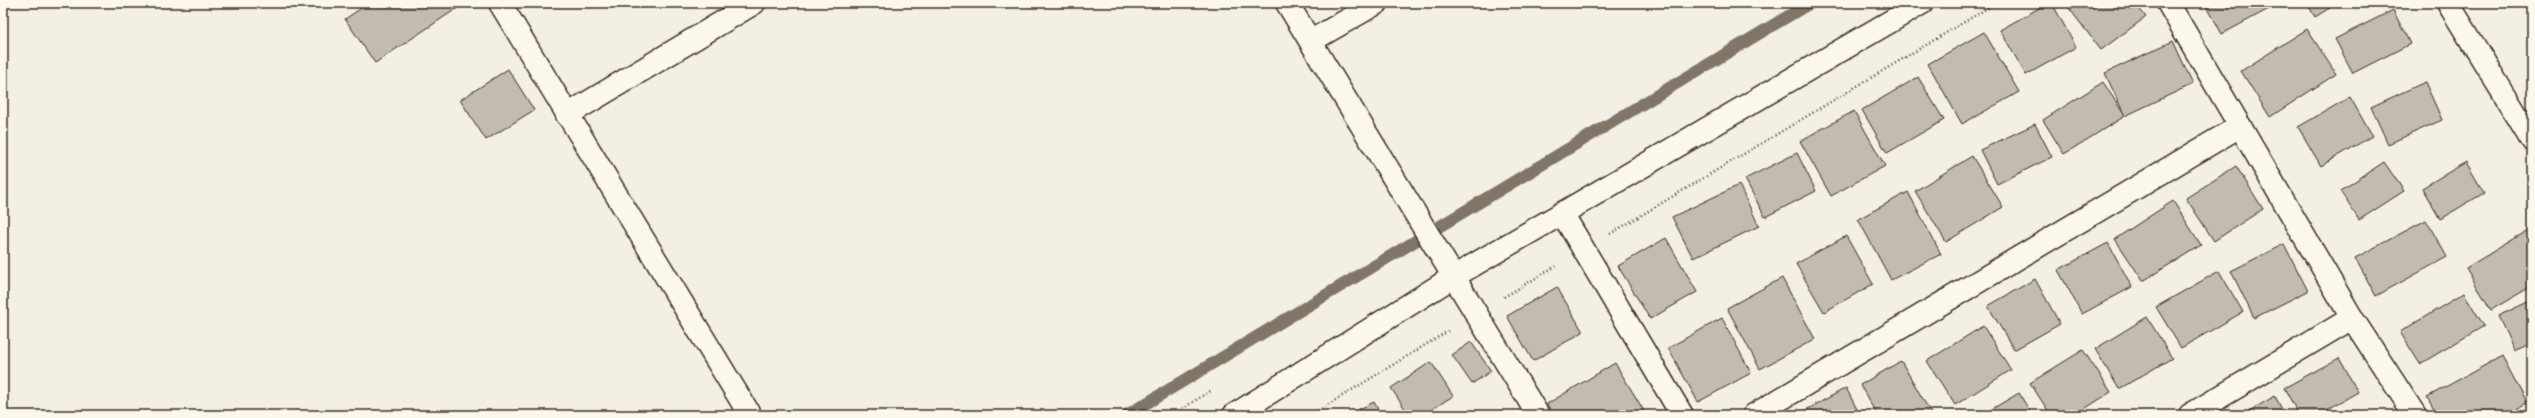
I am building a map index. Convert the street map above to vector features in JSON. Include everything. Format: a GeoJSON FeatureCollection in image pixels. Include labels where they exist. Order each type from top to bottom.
{"type":"FeatureCollection","features":[{"type":"Feature","properties":{"kind":"street"},"geometry":{"type":"LineString","coordinates":[[500,3],[750,415]]}},
{"type":"Feature","properties":{"kind":"street"},"geometry":{"type":"LineString","coordinates":[[567,115],[754,3]]}},
{"type":"Feature","properties":{"kind":"street"},"geometry":{"type":"LineString","coordinates":[[1287,3],[1538,415]]}},
{"type":"Feature","properties":{"kind":"street"},"geometry":{"type":"LineString","coordinates":[[1311,41],[1377,3]]}},
{"type":"Feature","properties":{"kind":"street"},"geometry":{"type":"LineString","coordinates":[[1234,415],[1453,277],[1922,3]]}},
{"type":"Feature","properties":{"kind":"street"},"geometry":{"type":"LineString","coordinates":[[2168,3],[2352,318],[2415,415]]}},
{"type":"Feature","properties":{"kind":"street"},"geometry":{"type":"LineString","coordinates":[[2448,3],[2532,140]]}},
{"type":"Feature","properties":{"kind":"street"},"geometry":{"type":"LineString","coordinates":[[1754,415],[2240,126]]}},
{"type":"Feature","properties":{"kind":"street"},"geometry":{"type":"LineString","coordinates":[[1562,213],[1682,415]]}},
{"type":"Feature","properties":{"kind":"street"},"geometry":{"type":"LineString","coordinates":[[2190,415],[2352,318]]}},
{"type":"Feature","properties":{"kind":"path"},"geometry":{"type":"LineString","coordinates":[[1311,415],[1584,249],[1996,3]]}},
{"type":"Feature","properties":{"kind":"building"},"geometry":{"type":"Polygon","coordinates":[[[369,3],[465,3],[375,63],[345,19],[369,3]]]}},
{"type":"Feature","properties":{"kind":"building"},"geometry":{"type":"Polygon","coordinates":[[[2048,3],[2052,3],[2076,47],[2026,75],[2000,30],[2048,3]]]}},
{"type":"Feature","properties":{"kind":"building"},"geometry":{"type":"Polygon","coordinates":[[[2065,3],[2135,3],[2146,17],[2101,50],[2065,3]]]}},
{"type":"Feature","properties":{"kind":"building"},"geometry":{"type":"Polygon","coordinates":[[[2205,3],[2280,3],[2222,34],[2205,3]]]}},
{"type":"Feature","properties":{"kind":"building"},"geometry":{"type":"Polygon","coordinates":[[[2307,3],[2338,3],[2315,17],[2307,3]]]}},
{"type":"Feature","properties":{"kind":"building"},"geometry":{"type":"Polygon","coordinates":[[[2532,3],[2532,15],[2527,5],[2532,3]]]}},
{"type":"Feature","properties":{"kind":"building"},"geometry":{"type":"Polygon","coordinates":[[[2393,10],[2410,44],[2353,73],[2335,39],[2393,10]]]}},
{"type":"Feature","properties":{"kind":"building"},"geometry":{"type":"Polygon","coordinates":[[[2307,29],[2336,74],[2270,117],[2241,71],[2307,29]]]}},
{"type":"Feature","properties":{"kind":"building"},"geometry":{"type":"Polygon","coordinates":[[[1984,32],[2019,92],[1962,124],[1928,64],[1984,32]]]}},
{"type":"Feature","properties":{"kind":"building"},"geometry":{"type":"Polygon","coordinates":[[[2173,41],[2193,84],[2125,116],[2105,73],[2173,41]]]}},
{"type":"Feature","properties":{"kind":"building"},"geometry":{"type":"Polygon","coordinates":[[[508,69],[534,110],[486,140],[460,100],[508,69]]]}},
{"type":"Feature","properties":{"kind":"building"},"geometry":{"type":"Polygon","coordinates":[[[1918,77],[1944,120],[1887,153],[1862,110],[1918,77]]]}},
{"type":"Feature","properties":{"kind":"building"},"geometry":{"type":"Polygon","coordinates":[[[2103,82],[2125,116],[2064,154],[2043,120],[2103,82]]]}},
{"type":"Feature","properties":{"kind":"building"},"geometry":{"type":"Polygon","coordinates":[[[2425,82],[2442,120],[2388,144],[2371,107],[2425,82]]]}},
{"type":"Feature","properties":{"kind":"building"},"geometry":{"type":"Polygon","coordinates":[[[2350,97],[2372,136],[2321,166],[2298,127],[2350,97]]]}},
{"type":"Feature","properties":{"kind":"building"},"geometry":{"type":"Polygon","coordinates":[[[1854,111],[1885,166],[1831,196],[1800,141],[1854,111]]]}},
{"type":"Feature","properties":{"kind":"building"},"geometry":{"type":"Polygon","coordinates":[[[2035,124],[2052,157],[1997,184],[1980,150],[2035,124]]]}},
{"type":"Feature","properties":{"kind":"building"},"geometry":{"type":"Polygon","coordinates":[[[1797,153],[1816,191],[1765,217],[1745,179],[1797,153]]]}},
{"type":"Feature","properties":{"kind":"building"},"geometry":{"type":"Polygon","coordinates":[[[1972,156],[2003,207],[1946,242],[1915,191],[1972,156]]]}},
{"type":"Feature","properties":{"kind":"building"},"geometry":{"type":"Polygon","coordinates":[[[2384,162],[2404,191],[2359,220],[2340,191],[2384,162]]]}},
{"type":"Feature","properties":{"kind":"building"},"geometry":{"type":"Polygon","coordinates":[[[2466,162],[2484,193],[2440,219],[2422,188],[2466,162]]]}},
{"type":"Feature","properties":{"kind":"building"},"geometry":{"type":"Polygon","coordinates":[[[2236,166],[2263,209],[2214,241],[2186,198],[2236,166]]]}},
{"type":"Feature","properties":{"kind":"building"},"geometry":{"type":"Polygon","coordinates":[[[1739,185],[1759,226],[1693,258],[1672,217],[1739,185]]]}},
{"type":"Feature","properties":{"kind":"building"},"geometry":{"type":"Polygon","coordinates":[[[1908,192],[1941,254],[1891,280],[1858,219],[1908,192]]]}},
{"type":"Feature","properties":{"kind":"building"},"geometry":{"type":"Polygon","coordinates":[[[2173,201],[2201,245],[2143,281],[2115,239],[2173,201]]]}},
{"type":"Feature","properties":{"kind":"building"},"geometry":{"type":"Polygon","coordinates":[[[2426,220],[2447,257],[2376,296],[2355,258],[2426,220]]]}},
{"type":"Feature","properties":{"kind":"building"},"geometry":{"type":"Polygon","coordinates":[[[2532,228],[2532,286],[2491,310],[2466,268],[2532,228]]]}},
{"type":"Feature","properties":{"kind":"building"},"geometry":{"type":"Polygon","coordinates":[[[1846,236],[1873,284],[1824,312],[1796,264],[1846,236]]]}},
{"type":"Feature","properties":{"kind":"building"},"geometry":{"type":"Polygon","coordinates":[[[1666,238],[1697,292],[1650,319],[1618,266],[1666,238]]]}},
{"type":"Feature","properties":{"kind":"building"},"geometry":{"type":"Polygon","coordinates":[[[2108,243],[2132,287],[2082,314],[2058,270],[2108,243]]]}},
{"type":"Feature","properties":{"kind":"building"},"geometry":{"type":"Polygon","coordinates":[[[2284,244],[2308,291],[2254,318],[2231,271],[2284,244]]]}},
{"type":"Feature","properties":{"kind":"building"},"geometry":{"type":"Polygon","coordinates":[[[2219,271],[2243,312],[2181,348],[2156,307],[2219,271]]]}},
{"type":"Feature","properties":{"kind":"building"},"geometry":{"type":"Polygon","coordinates":[[[1782,278],[1815,339],[1760,369],[1727,308],[1782,278]]]}},
{"type":"Feature","properties":{"kind":"building"},"geometry":{"type":"Polygon","coordinates":[[[2035,279],[2060,324],[2014,350],[1988,306],[2035,279]]]}},
{"type":"Feature","properties":{"kind":"building"},"geometry":{"type":"Polygon","coordinates":[[[1557,287],[1583,332],[1533,361],[1507,316],[1557,287]]]}},
{"type":"Feature","properties":{"kind":"building"},"geometry":{"type":"Polygon","coordinates":[[[2464,293],[2484,326],[2420,364],[2400,332],[2464,293]]]}},
{"type":"Feature","properties":{"kind":"building"},"geometry":{"type":"Polygon","coordinates":[[[2532,300],[2532,342],[2514,350],[2498,316],[2532,300]]]}},
{"type":"Feature","properties":{"kind":"building"},"geometry":{"type":"Polygon","coordinates":[[[2147,317],[2172,358],[2119,389],[2095,349],[2147,317]]]}},
{"type":"Feature","properties":{"kind":"building"},"geometry":{"type":"Polygon","coordinates":[[[1722,318],[1751,373],[1698,402],[1668,348],[1722,318]]]}},
{"type":"Feature","properties":{"kind":"building"},"geometry":{"type":"Polygon","coordinates":[[[1983,326],[2011,370],[1955,405],[1927,361],[1983,326]]]}},
{"type":"Feature","properties":{"kind":"building"},"geometry":{"type":"Polygon","coordinates":[[[1471,342],[1491,371],[1472,384],[1452,355],[1471,342]]]}},
{"type":"Feature","properties":{"kind":"building"},"geometry":{"type":"Polygon","coordinates":[[[2083,350],[2111,392],[2075,415],[2051,415],[2030,383],[2083,350]]]}},
{"type":"Feature","properties":{"kind":"building"},"geometry":{"type":"Polygon","coordinates":[[[2502,356],[2527,403],[2504,415],[2437,415],[2427,397],[2502,356]]]}},
{"type":"Feature","properties":{"kind":"building"},"geometry":{"type":"Polygon","coordinates":[[[2339,358],[2358,392],[2318,415],[2299,415],[2284,388],[2339,358]]]}},
{"type":"Feature","properties":{"kind":"building"},"geometry":{"type":"Polygon","coordinates":[[[1901,361],[1932,415],[1877,415],[1860,385],[1901,361]]]}},
{"type":"Feature","properties":{"kind":"building"},"geometry":{"type":"Polygon","coordinates":[[[1431,362],[1453,396],[1423,415],[1409,415],[1391,388],[1431,362]]]}},
{"type":"Feature","properties":{"kind":"building"},"geometry":{"type":"Polygon","coordinates":[[[1615,363],[1644,411],[1637,415],[1553,415],[1547,404],[1615,363]]]}},
{"type":"Feature","properties":{"kind":"building"},"geometry":{"type":"Polygon","coordinates":[[[1846,388],[1860,415],[1797,415],[1846,388]]]}},
{"type":"Feature","properties":{"kind":"building"},"geometry":{"type":"Polygon","coordinates":[[[2019,393],[2032,415],[1982,415],[2019,393]]]}},
{"type":"Feature","properties":{"kind":"building"},"geometry":{"type":"Polygon","coordinates":[[[2275,396],[2285,415],[2242,415],[2275,396]]]}},
{"type":"Feature","properties":{"kind":"building"},"geometry":{"type":"Polygon","coordinates":[[[1374,402],[1381,415],[1347,415],[1374,402]]]}},
{"type":"Feature","properties":{"kind":"waterway"},"geometry":{"type":"LineString","coordinates":[[1127,415],[1810,3]]}}]}
